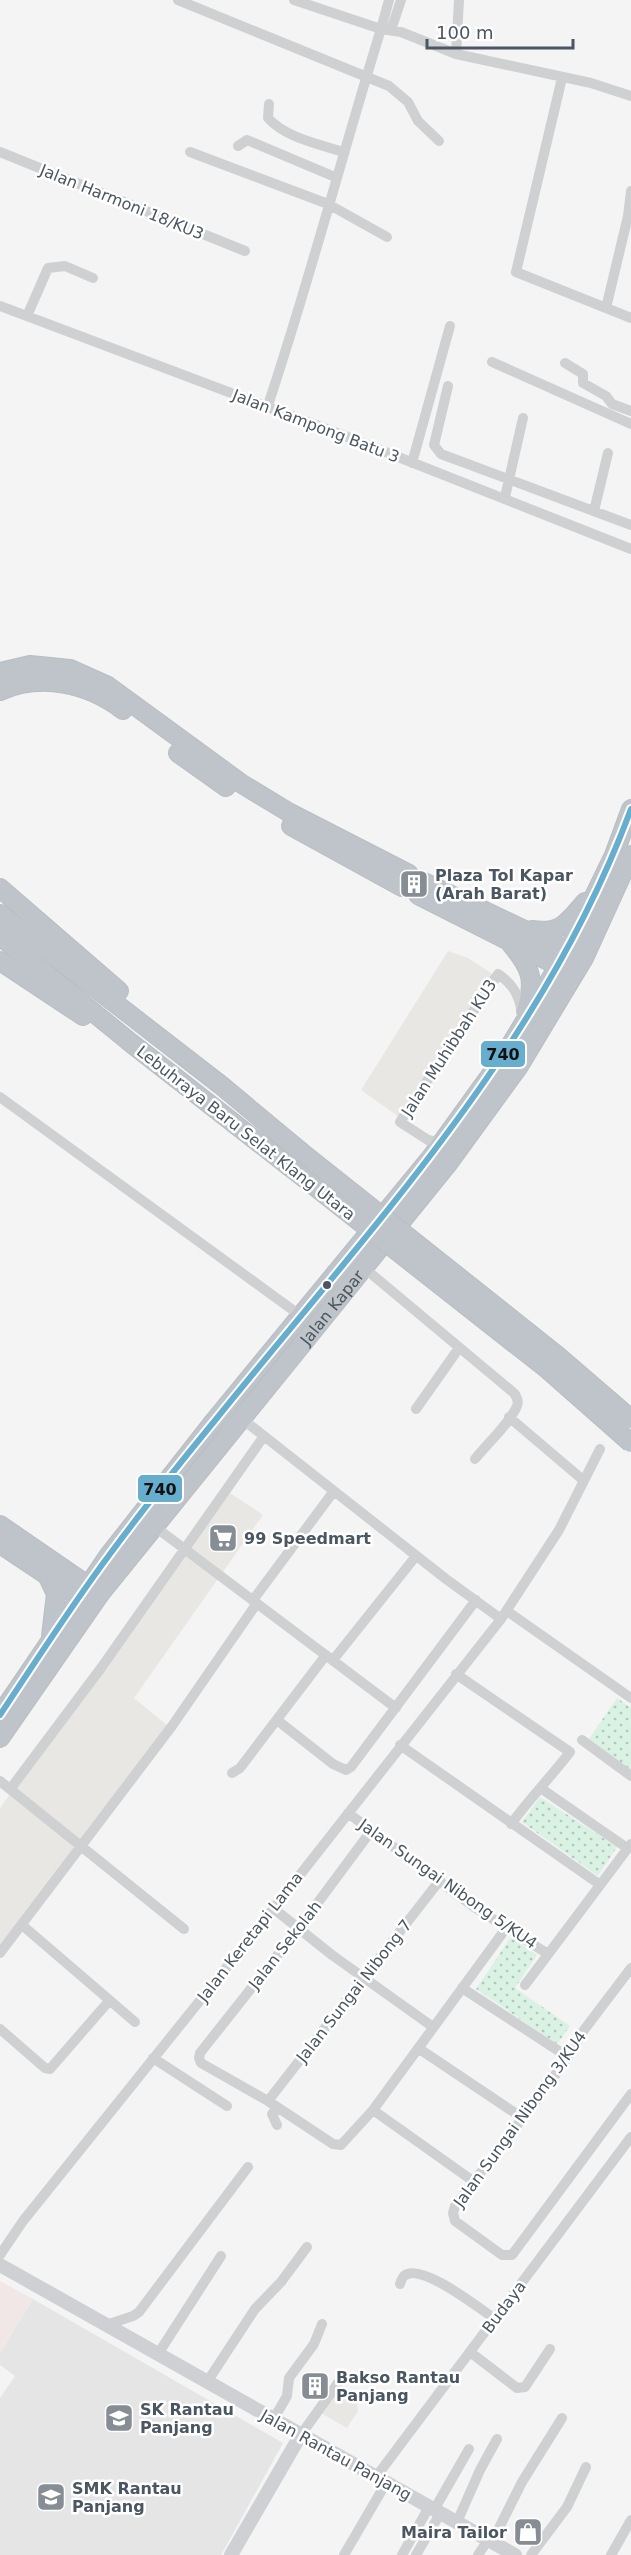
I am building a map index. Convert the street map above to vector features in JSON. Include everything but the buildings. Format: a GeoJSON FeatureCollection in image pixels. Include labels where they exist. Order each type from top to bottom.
{"type":"FeatureCollection","features":[{"type":"Feature","properties":{"kind":"highway"},"geometry":{"type":"LineString","coordinates":[[0,672],[30,665],[70,669],[108,686],[242,784],[413,885]]}},
{"type":"Feature","properties":{"kind":"highway"},"geometry":{"type":"LineString","coordinates":[[0,691],[34,682],[70,683],[112,702],[201,771],[307,835],[572,962]]}},
{"type":"Feature","properties":{"kind":"highway","name":"Jalan Kapar"},"geometry":{"type":"LineString","coordinates":[[0,1738],[90,1596],[109,1556],[442,1143],[520,1027],[572,962],[631,809]]}},
{"type":"Feature","properties":{"kind":"highway","name":"Jalan Kapar"},"geometry":{"type":"LineString","coordinates":[[0,1715],[49,1643],[154,1526],[447,1165],[512,1075],[631,855]]}},
{"type":"Feature","properties":{"kind":"highway"},"geometry":{"type":"LineString","coordinates":[[513,934],[560,929],[601,884]]}},
{"type":"Feature","properties":{"kind":"highway"},"geometry":{"type":"LineString","coordinates":[[0,888],[128,999],[222,1086]]}},
{"type":"Feature","properties":{"kind":"highway","name":"Lebuhraya Baru Selat Klang Utara"},"geometry":{"type":"LineString","coordinates":[[0,914],[222,1086],[295,1159],[547,1369],[631,1443]]}},
{"type":"Feature","properties":{"kind":"highway"},"geometry":{"type":"LineString","coordinates":[[513,934],[531,975],[532,992],[520,1027]]}},
{"type":"Feature","properties":{"kind":"highway","name":"Lebuhraya Baru Selat Klang Utara"},"geometry":{"type":"LineString","coordinates":[[0,936],[132,1043],[295,1159],[558,1356],[631,1419]]}},
{"type":"Feature","properties":{"kind":"highway"},"geometry":{"type":"LineString","coordinates":[[0,961],[83,1016],[132,1043]]}},
{"type":"Feature","properties":{"kind":"highway"},"geometry":{"type":"LineString","coordinates":[[0,1525],[53,1571],[90,1596]]}},
{"type":"Feature","properties":{"kind":"highway"},"geometry":{"type":"LineString","coordinates":[[0,1544],[53,1571],[88,1565],[109,1556]]}},
{"type":"Feature","properties":{"kind":"highway"},"geometry":{"type":"LineString","coordinates":[[49,1643],[56,1606],[53,1571]]}},
{"type":"Feature","properties":{"kind":"street"},"geometry":{"type":"LineString","coordinates":[[178,0],[388,86],[408,102],[418,121],[440,141]]}},
{"type":"Feature","properties":{"kind":"street"},"geometry":{"type":"LineString","coordinates":[[294,0],[456,54],[591,83],[631,96]]}},
{"type":"Feature","properties":{"kind":"street"},"geometry":{"type":"LineString","coordinates":[[386,30],[389,0]]}},
{"type":"Feature","properties":{"kind":"street"},"geometry":{"type":"LineString","coordinates":[[267,408],[287,350],[335,177],[366,77],[401,0]]}},
{"type":"Feature","properties":{"kind":"street"},"geometry":{"type":"LineString","coordinates":[[456,54],[459,0]]}},
{"type":"Feature","properties":{"kind":"street"},"geometry":{"type":"LineString","coordinates":[[562,78],[516,272],[631,318]]}},
{"type":"Feature","properties":{"kind":"street"},"geometry":{"type":"LineString","coordinates":[[269,104],[268,118],[274,125],[295,136],[344,152]]}},
{"type":"Feature","properties":{"kind":"street"},"geometry":{"type":"LineString","coordinates":[[238,146],[247,140],[335,177]]}},
{"type":"Feature","properties":{"kind":"street","name":"Jalan Harmoni 18/KU3"},"geometry":{"type":"LineString","coordinates":[[0,152],[244,251]]}},
{"type":"Feature","properties":{"kind":"street"},"geometry":{"type":"LineString","coordinates":[[190,152],[328,204],[387,237]]}},
{"type":"Feature","properties":{"kind":"street"},"geometry":{"type":"LineString","coordinates":[[606,308],[628,216],[631,191]]}},
{"type":"Feature","properties":{"kind":"street"},"geometry":{"type":"LineString","coordinates":[[27,316],[48,268],[65,266],[93,278]]}},
{"type":"Feature","properties":{"kind":"street","name":"Jalan Kampong Batu 3"},"geometry":{"type":"LineString","coordinates":[[0,306],[505,497],[631,549]]}},
{"type":"Feature","properties":{"kind":"street"},"geometry":{"type":"LineString","coordinates":[[412,463],[450,326]]}},
{"type":"Feature","properties":{"kind":"street"},"geometry":{"type":"LineString","coordinates":[[492,362],[631,424]]}},
{"type":"Feature","properties":{"kind":"street"},"geometry":{"type":"LineString","coordinates":[[565,363],[583,374],[583,383],[589,388],[606,396],[612,404],[631,411]]}},
{"type":"Feature","properties":{"kind":"street"},"geometry":{"type":"LineString","coordinates":[[448,386],[434,445],[436,450],[631,525]]}},
{"type":"Feature","properties":{"kind":"street"},"geometry":{"type":"LineString","coordinates":[[505,497],[523,418]]}},
{"type":"Feature","properties":{"kind":"street"},"geometry":{"type":"LineString","coordinates":[[594,511],[608,453]]}},
{"type":"Feature","properties":{"kind":"street","name":"Jalan Muhibbah KU3"},"geometry":{"type":"LineString","coordinates":[[442,1143],[428,1140],[400,1122],[498,974],[510,982],[517,994],[520,1027]]}},
{"type":"Feature","properties":{"kind":"street"},"geometry":{"type":"LineString","coordinates":[[0,1097],[301,1316]]}},
{"type":"Feature","properties":{"kind":"street"},"geometry":{"type":"LineString","coordinates":[[363,1268],[518,1398],[517,1405],[509,1418],[475,1459]]}},
{"type":"Feature","properties":{"kind":"street"},"geometry":{"type":"LineString","coordinates":[[416,1408],[459,1348]]}},
{"type":"Feature","properties":{"kind":"street"},"geometry":{"type":"LineString","coordinates":[[241,1418],[416,1556],[476,1600],[504,1615],[631,1698]]}},
{"type":"Feature","properties":{"kind":"street"},"geometry":{"type":"LineString","coordinates":[[509,1418],[583,1480]]}},
{"type":"Feature","properties":{"kind":"street"},"geometry":{"type":"LineString","coordinates":[[11,1788],[186,1550],[264,1436]]}},
{"type":"Feature","properties":{"kind":"street","name":"Jalan Keretapi Lama"},"geometry":{"type":"LineString","coordinates":[[0,2255],[23,2221],[504,1615],[559,1530],[600,1449]]}},
{"type":"Feature","properties":{"kind":"street"},"geometry":{"type":"LineString","coordinates":[[0,1953],[172,1726],[255,1601],[334,1491]]}},
{"type":"Feature","properties":{"kind":"street"},"geometry":{"type":"LineString","coordinates":[[154,1526],[396,1708]]}},
{"type":"Feature","properties":{"kind":"street"},"geometry":{"type":"LineString","coordinates":[[232,1773],[240,1768],[277,1720],[416,1556]]}},
{"type":"Feature","properties":{"kind":"street"},"geometry":{"type":"LineString","coordinates":[[277,1720],[333,1764],[346,1770],[351,1767],[476,1600]]}},
{"type":"Feature","properties":{"kind":"street"},"geometry":{"type":"LineString","coordinates":[[456,1674],[570,1752],[542,1789],[533,1792],[511,1824]]}},
{"type":"Feature","properties":{"kind":"street"},"geometry":{"type":"LineString","coordinates":[[582,1740],[631,1776]]}},
{"type":"Feature","properties":{"kind":"street"},"geometry":{"type":"LineString","coordinates":[[400,1745],[599,1884]]}},
{"type":"Feature","properties":{"kind":"street"},"geometry":{"type":"LineString","coordinates":[[0,1781],[184,1929]]}},
{"type":"Feature","properties":{"kind":"street"},"geometry":{"type":"LineString","coordinates":[[525,1985],[629,1846],[542,1789]]}},
{"type":"Feature","properties":{"kind":"street","name":"Jalan Sungai Nibong 5/KU4"},"geometry":{"type":"LineString","coordinates":[[348,1813],[474,1907],[548,1954]]}},
{"type":"Feature","properties":{"kind":"street","name":"Jalan Sekolah"},"geometry":{"type":"LineString","coordinates":[[272,2104],[201,2063],[199,2058],[371,1831]]}},
{"type":"Feature","properties":{"kind":"street","name":"Jalan Sungai Nibong 7"},"geometry":{"type":"LineString","coordinates":[[272,2104],[364,1978],[440,1880]]}},
{"type":"Feature","properties":{"kind":"street"},"geometry":{"type":"LineString","coordinates":[[273,1908],[364,1978],[434,2027]]}},
{"type":"Feature","properties":{"kind":"street"},"geometry":{"type":"LineString","coordinates":[[22,1925],[135,2022]]}},
{"type":"Feature","properties":{"kind":"street"},"geometry":{"type":"LineString","coordinates":[[272,2104],[333,2144],[341,2145],[373,2110],[507,1927]]}},
{"type":"Feature","properties":{"kind":"street","name":"Jalan Sungai Nibong 3/KU4"},"geometry":{"type":"LineString","coordinates":[[631,1968],[584,2030],[568,2057],[455,2206],[453,2213],[455,2221],[502,2255],[512,2255],[631,2094]]}},
{"type":"Feature","properties":{"kind":"street"},"geometry":{"type":"LineString","coordinates":[[462,1989],[568,2057]]}},
{"type":"Feature","properties":{"kind":"street"},"geometry":{"type":"LineString","coordinates":[[0,2029],[45,2068],[50,2069],[108,2001]]}},
{"type":"Feature","properties":{"kind":"street"},"geometry":{"type":"LineString","coordinates":[[418,2048],[521,2117]]}},
{"type":"Feature","properties":{"kind":"street"},"geometry":{"type":"LineString","coordinates":[[153,2058],[227,2106]]}},
{"type":"Feature","properties":{"kind":"street"},"geometry":{"type":"LineString","coordinates":[[272,2104],[272,2114],[278,2125]]}},
{"type":"Feature","properties":{"kind":"street"},"geometry":{"type":"LineString","coordinates":[[373,2110],[473,2181]]}},
{"type":"Feature","properties":{"kind":"street","name":"Budaya"},"geometry":{"type":"LineString","coordinates":[[344,2555],[381,2480],[470,2352],[631,2137]]}},
{"type":"Feature","properties":{"kind":"street"},"geometry":{"type":"LineString","coordinates":[[106,2325],[139,2312],[248,2167]]}},
{"type":"Feature","properties":{"kind":"street"},"geometry":{"type":"LineString","coordinates":[[207,2382],[255,2309],[281,2282],[307,2247]]}},
{"type":"Feature","properties":{"kind":"street"},"geometry":{"type":"LineString","coordinates":[[158,2354],[221,2256]]}},
{"type":"Feature","properties":{"kind":"street","name":"Jalan Rantau Panjang"},"geometry":{"type":"LineString","coordinates":[[0,2265],[300,2436],[515,2555]]}},
{"type":"Feature","properties":{"kind":"street"},"geometry":{"type":"LineString","coordinates":[[400,2284],[404,2276],[411,2272],[431,2276],[495,2319]]}},
{"type":"Feature","properties":{"kind":"street"},"geometry":{"type":"LineString","coordinates":[[273,2420],[287,2396],[289,2378],[314,2344],[322,2324]]}},
{"type":"Feature","properties":{"kind":"street"},"geometry":{"type":"LineString","coordinates":[[470,2352],[518,2388],[525,2387],[550,2349]]}},
{"type":"Feature","properties":{"kind":"street"},"geometry":{"type":"LineString","coordinates":[[231,2555],[300,2436],[338,2383]]}},
{"type":"Feature","properties":{"kind":"street"},"geometry":{"type":"LineString","coordinates":[[478,2555],[490,2541],[522,2482],[562,2418]]}},
{"type":"Feature","properties":{"kind":"street"},"geometry":{"type":"LineString","coordinates":[[457,2522],[480,2470],[497,2439]]}},
{"type":"Feature","properties":{"kind":"street"},"geometry":{"type":"LineString","coordinates":[[402,2555],[434,2510],[469,2449]]}},
{"type":"Feature","properties":{"kind":"street"},"geometry":{"type":"LineString","coordinates":[[531,2555],[567,2507],[586,2468]]}},
{"type":"Feature","properties":{"kind":"street"},"geometry":{"type":"LineString","coordinates":[[416,2555],[434,2510]]}},
{"type":"Feature","properties":{"kind":"street"},"geometry":{"type":"LineString","coordinates":[[611,2555],[631,2520]]}},
{"type":"Feature","properties":{"kind":"shaded area"},"geometry":{"type":"Polygon","coordinates":[[[448,951],[468,958],[494,975],[399,1117],[361,1090],[448,951]]]}},
{"type":"Feature","properties":{"kind":"shaded area"},"geometry":{"type":"Polygon","coordinates":[[[230,1493],[263,1515],[134,1698],[168,1726],[0,1946],[0,1808],[230,1493]]]}},
{"type":"Feature","properties":{"kind":"shaded area"},"geometry":{"type":"Polygon","coordinates":[[[0,2281],[33,2299],[0,2353],[0,2281]]]}},
{"type":"Feature","properties":{"kind":"shaded area","name":"SK Rantau Panjang"},"geometry":{"type":"Polygon","coordinates":[[[33,2299],[283,2443],[221,2555],[0,2555],[0,2398],[15,2376],[0,2365],[0,2353],[33,2299]]]}},
{"type":"Feature","properties":{"kind":"shaded area"},"geometry":{"type":"Polygon","coordinates":[[[339,2387],[360,2400],[357,2406],[358,2411],[347,2428],[319,2412],[339,2387]]]}},
{"type":"Feature","properties":{"kind":"green space"},"geometry":{"type":"Polygon","coordinates":[[[617,1698],[631,1708],[631,1770],[589,1739],[617,1698]]]}},
{"type":"Feature","properties":{"kind":"green space"},"geometry":{"type":"Polygon","coordinates":[[[540,1797],[617,1847],[598,1876],[522,1822],[540,1797]]]}},
{"type":"Feature","properties":{"kind":"green space"},"geometry":{"type":"Polygon","coordinates":[[[511,1937],[537,1955],[515,1988],[570,2026],[557,2044],[476,1989],[511,1937]]]}},
{"type":"Feature","properties":{"kind":"transit line","name":"740"},"geometry":{"type":"LineString","coordinates":[[0,1715],[81,1594],[136,1520],[393,1203],[503,1055],[551,977],[595,895],[631,809]]}},
{"type":"Feature","properties":{"kind":"place","name":"Plaza Tol Kapar (Arah Barat)"},"geometry":{"type":"Point","coordinates":[414,884]}},
{"type":"Feature","properties":{"kind":"place","name":"99 Speedmart"},"geometry":{"type":"Point","coordinates":[223,1538]}},
{"type":"Feature","properties":{"kind":"place","name":"Bakso Rantau Panjang"},"geometry":{"type":"Point","coordinates":[315,2386]}},
{"type":"Feature","properties":{"kind":"place","name":"SK Rantau Panjang"},"geometry":{"type":"Point","coordinates":[119,2418]}},
{"type":"Feature","properties":{"kind":"place","name":"SMK Rantau Panjang"},"geometry":{"type":"Point","coordinates":[51,2497]}},
{"type":"Feature","properties":{"kind":"place","name":"Maira Tailor"},"geometry":{"type":"Point","coordinates":[528,2532]}}]}
